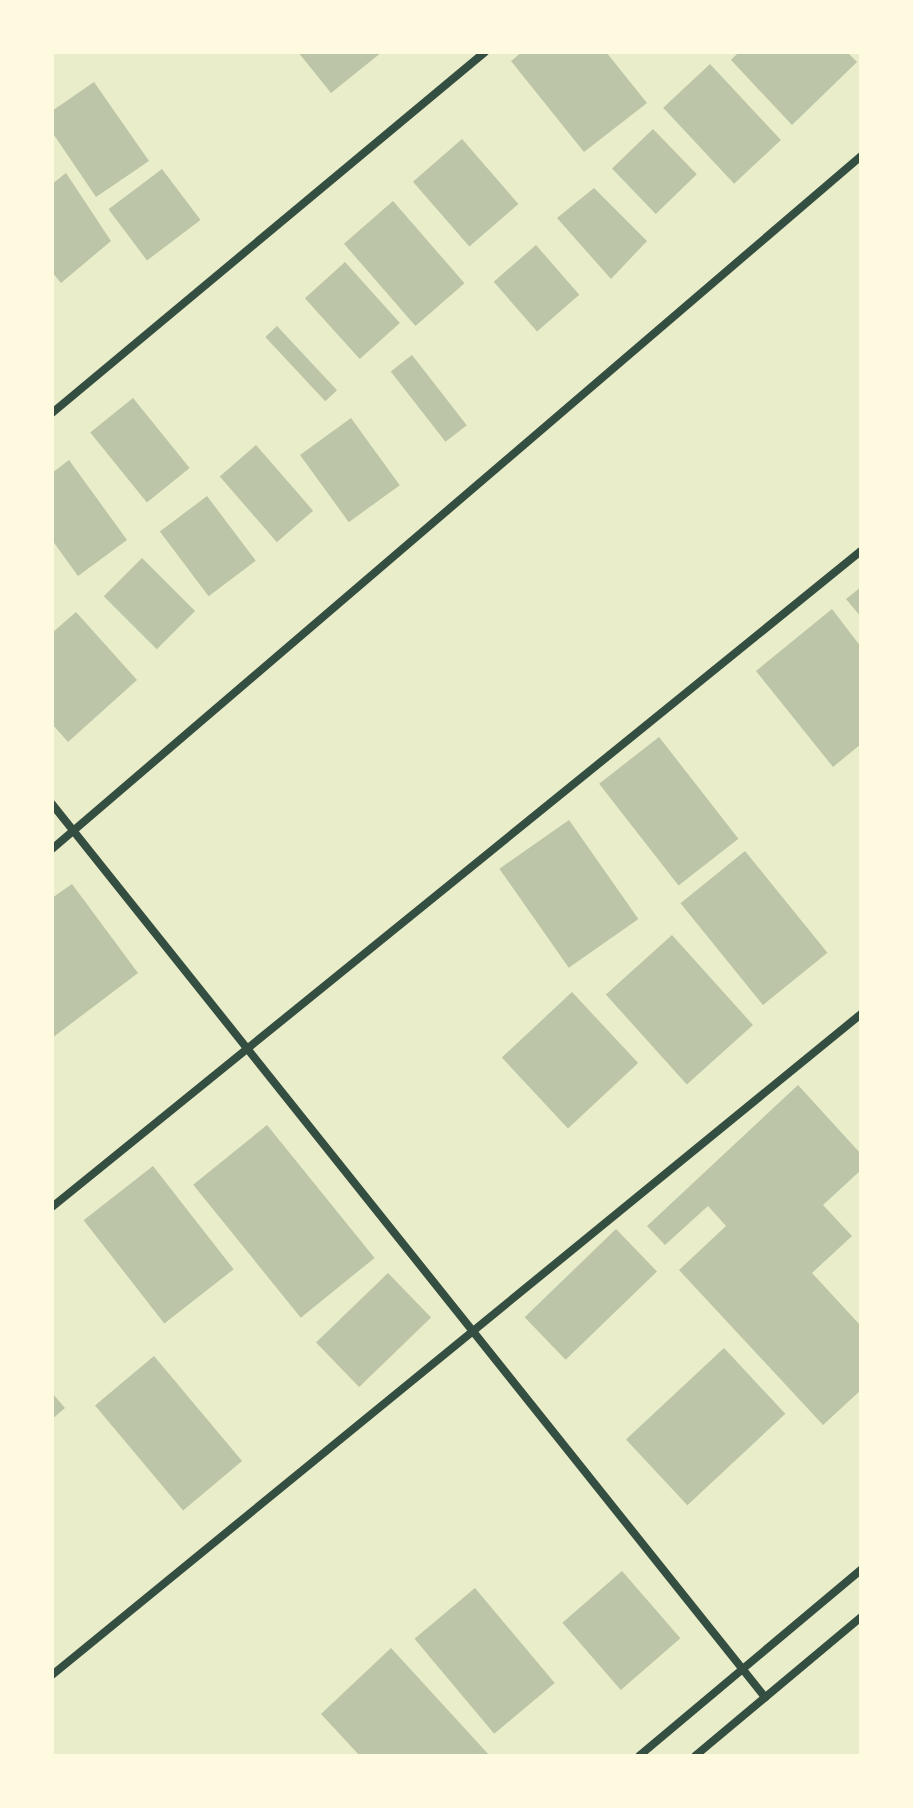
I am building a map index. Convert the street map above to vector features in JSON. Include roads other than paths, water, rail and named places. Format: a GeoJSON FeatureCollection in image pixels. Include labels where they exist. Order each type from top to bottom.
{"type":"FeatureCollection","features":[{"type":"Feature","properties":{"kind":"street"},"geometry":{"type":"LineString","coordinates":[[52,413],[485,52]]}},
{"type":"Feature","properties":{"kind":"street"},"geometry":{"type":"LineString","coordinates":[[52,849],[861,156]]}},
{"type":"Feature","properties":{"kind":"street"},"geometry":{"type":"LineString","coordinates":[[52,1207],[861,551]]}},
{"type":"Feature","properties":{"kind":"street"},"geometry":{"type":"LineString","coordinates":[[52,804],[740,1671],[765,1697]]}},
{"type":"Feature","properties":{"kind":"street"},"geometry":{"type":"LineString","coordinates":[[52,1675],[861,1014]]}},
{"type":"Feature","properties":{"kind":"street"},"geometry":{"type":"LineString","coordinates":[[639,1756],[861,1570]]}},
{"type":"Feature","properties":{"kind":"street"},"geometry":{"type":"LineString","coordinates":[[695,1756],[861,1617]]}}]}
